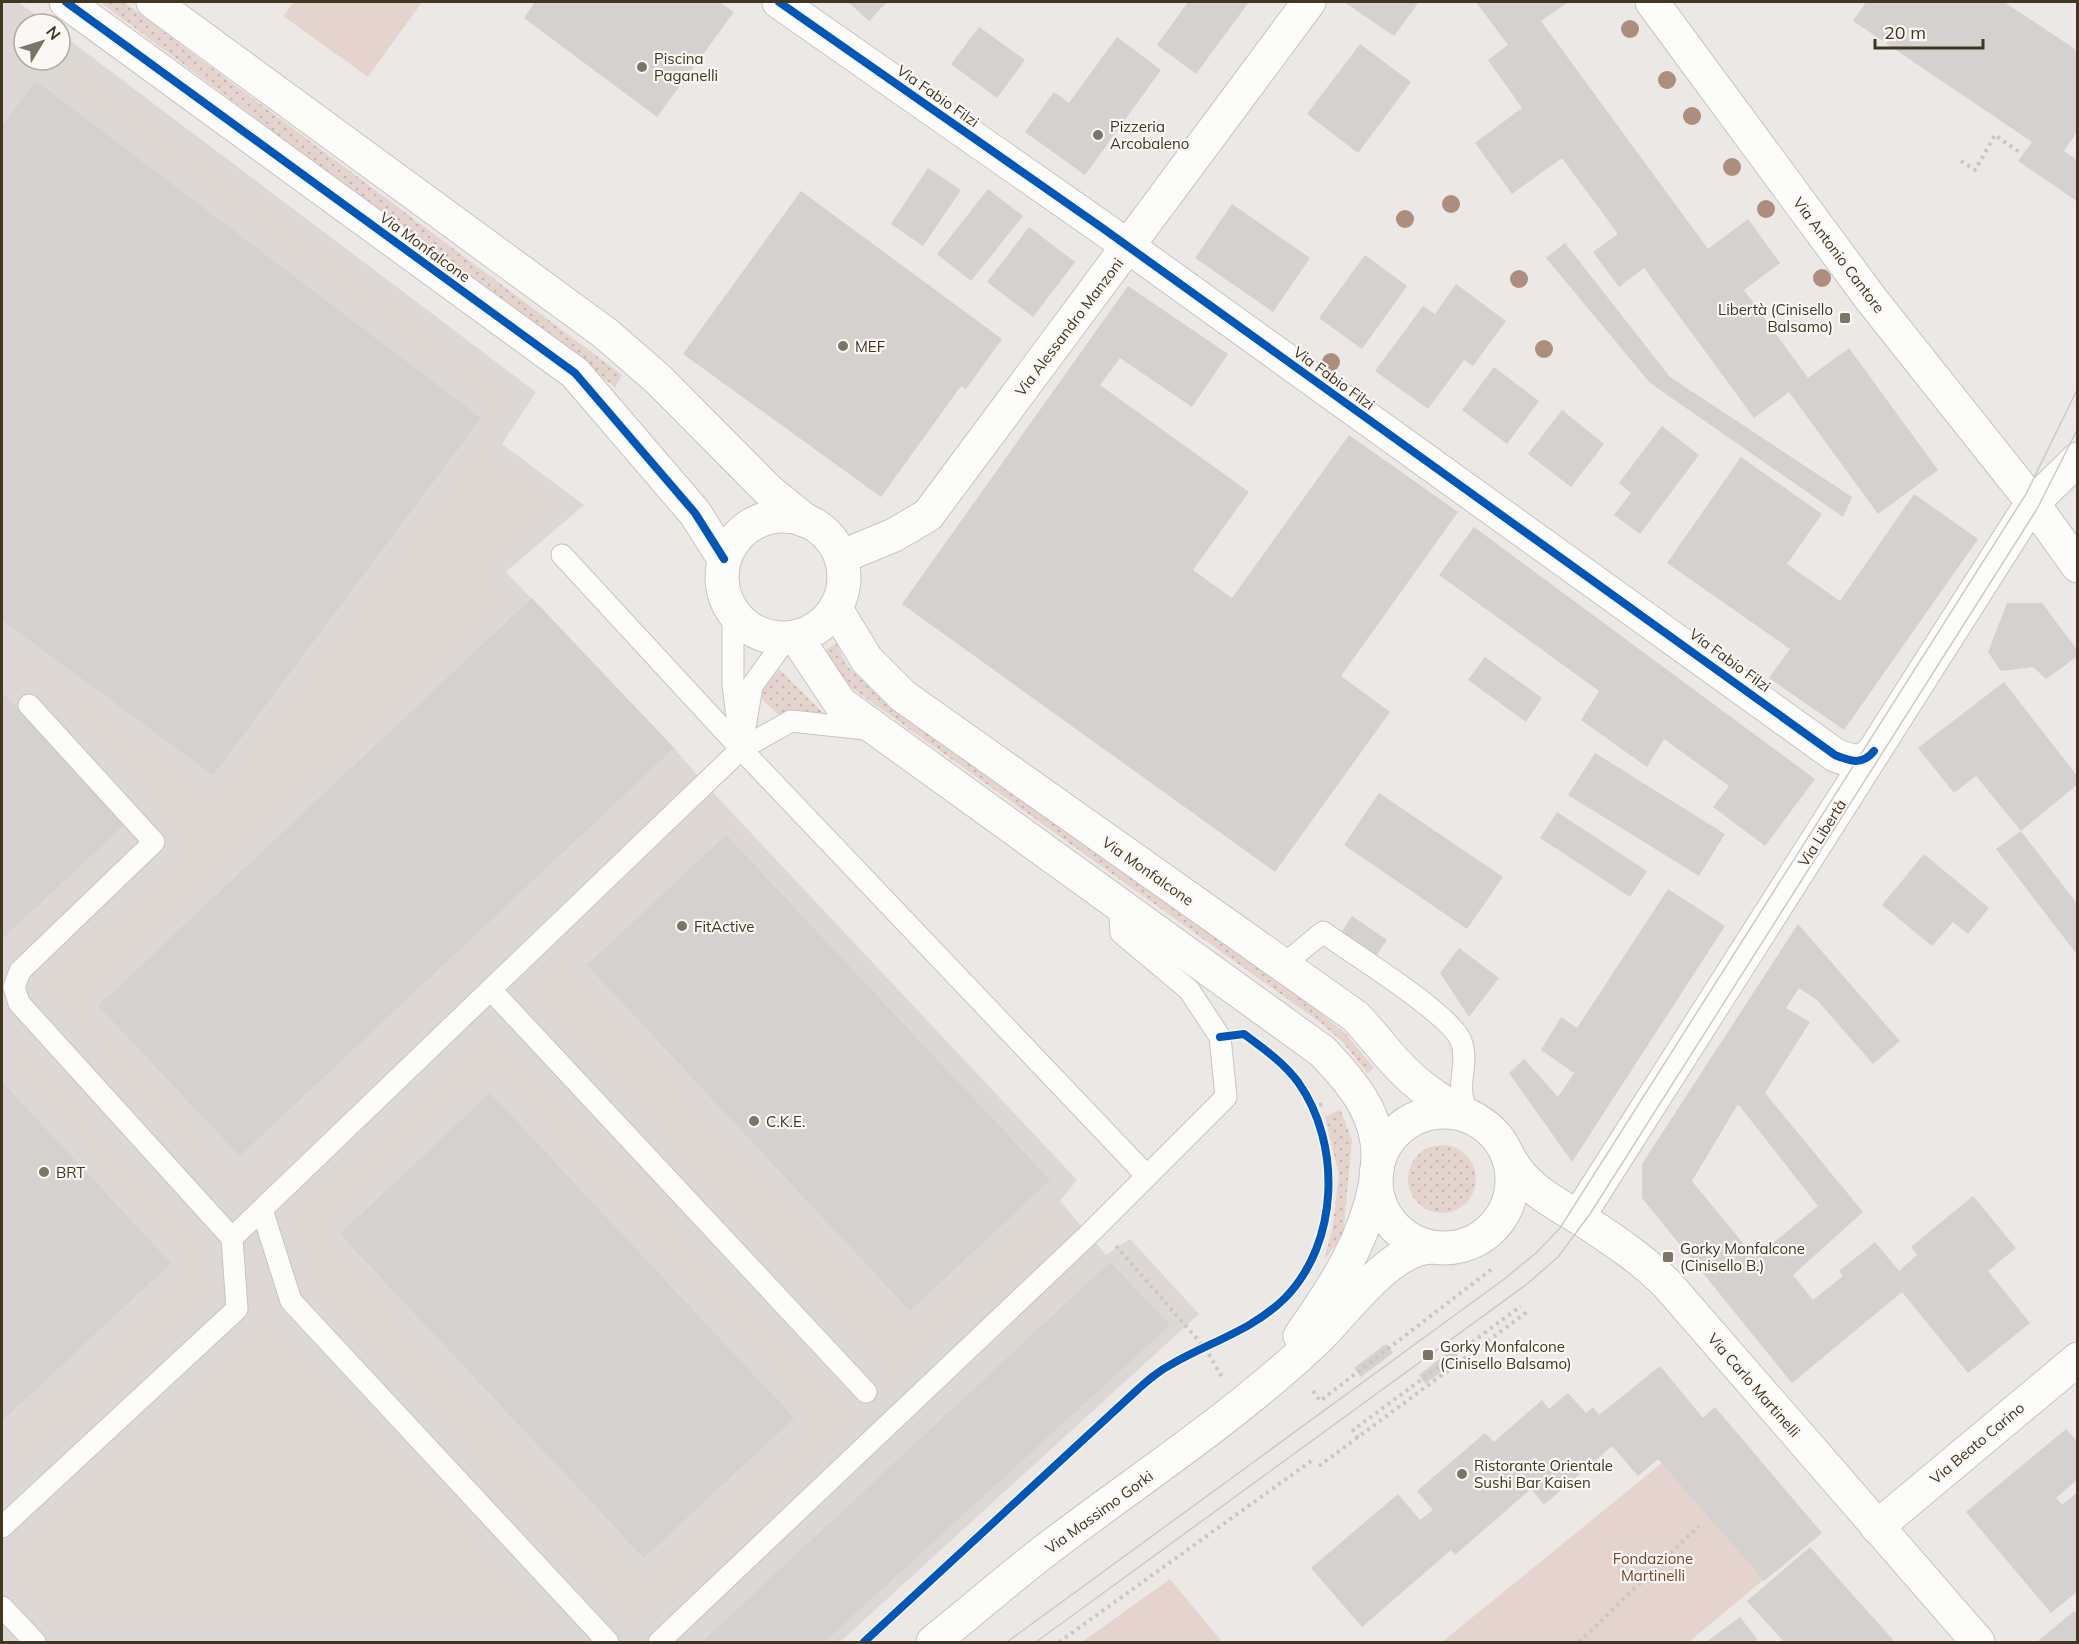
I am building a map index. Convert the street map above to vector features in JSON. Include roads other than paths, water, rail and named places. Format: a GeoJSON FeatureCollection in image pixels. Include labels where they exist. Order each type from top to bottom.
{"type":"FeatureCollection","features":[{"type":"Feature","properties":{"kind":"street","name":"Via Monfalcone"},"geometry":{"type":"LineString","coordinates":[[66,2],[575,373],[695,513],[724,559]]}},
{"type":"Feature","properties":{"kind":"street"},"geometry":{"type":"LineString","coordinates":[[153,2],[605,333],[658,379],[768,491],[826,534],[841,556],[843,588],[836,609],[816,629],[791,638],[770,637],[749,629],[733,614],[726,601],[721,580],[724,559],[740,533],[758,521],[785,516],[806,521]]}},
{"type":"Feature","properties":{"kind":"street","name":"Via Fabio Filzi"},"geometry":{"type":"LineString","coordinates":[[779,2],[1129,247],[1835,755],[1858,762],[1869,757],[1874,751]]}},
{"type":"Feature","properties":{"kind":"street","name":"Via Alessandro Manzoni"},"geometry":{"type":"LineString","coordinates":[[841,556],[894,535],[928,515],[1309,2]]}},
{"type":"Feature","properties":{"kind":"street","name":"Via Antonio Cantore"},"geometry":{"type":"LineString","coordinates":[[1652,2],[1871,299],[2033,503],[2078,566]]}},
{"type":"Feature","properties":{"kind":"street","name":"Via Libertà"},"geometry":{"type":"LineString","coordinates":[[1578,1217],[2033,503],[2078,459]]}},
{"type":"Feature","properties":{"kind":"street","name":"Via Monfalcone"},"geometry":{"type":"LineString","coordinates":[[836,609],[867,660],[903,696],[1355,1016],[1403,1071],[1426,1091],[1475,1119]]}},
{"type":"Feature","properties":{"kind":"street"},"geometry":{"type":"LineString","coordinates":[[791,638],[840,703],[1322,1051],[1348,1081],[1376,1126],[1379,1143],[1377,1175],[1380,1202],[1392,1224],[1410,1239],[1431,1247],[1447,1248],[1470,1243],[1498,1222],[1509,1202],[1512,1186],[1512,1168],[1507,1154],[1495,1135],[1475,1119],[1447,1112],[1427,1114],[1414,1119],[1389,1140],[1377,1175]]}},
{"type":"Feature","properties":{"kind":"street","name":"Via Carlo Martinelli"},"geometry":{"type":"LineString","coordinates":[[1507,1154],[1513,1167],[1533,1188],[1632,1253],[1667,1284],[1978,1642]]}},
{"type":"Feature","properties":{"kind":"street","name":"Via Massimo Gorki"},"geometry":{"type":"LineString","coordinates":[[1267,1384],[1317,1312],[1350,1257],[1370,1212],[1377,1175]]}},
{"type":"Feature","properties":{"kind":"street","name":"Via Massimo Gorki"},"geometry":{"type":"LineString","coordinates":[[933,1642],[1041,1554],[1237,1410],[1337,1320],[1391,1263],[1417,1247],[1431,1247]]}},
{"type":"Feature","properties":{"kind":"street","name":"Via Beato Carino"},"geometry":{"type":"LineString","coordinates":[[1877,1527],[2078,1359]]}},
{"type":"Feature","properties":{"kind":"lane"},"geometry":{"type":"LineString","coordinates":[[562,555],[741,748],[1147,1176]]}},
{"type":"Feature","properties":{"kind":"lane"},"geometry":{"type":"LineString","coordinates":[[733,614],[733,685],[741,748]]}},
{"type":"Feature","properties":{"kind":"lane"},"geometry":{"type":"LineString","coordinates":[[741,748],[753,686],[791,638]]}},
{"type":"Feature","properties":{"kind":"lane"},"geometry":{"type":"LineString","coordinates":[[2,1527],[237,1309],[232,1238],[19,1003],[14,987],[20,971],[154,842],[29,705]]}},
{"type":"Feature","properties":{"kind":"lane"},"geometry":{"type":"LineString","coordinates":[[232,1238],[741,748],[791,721],[879,730]]}},
{"type":"Feature","properties":{"kind":"lane"},"geometry":{"type":"LineString","coordinates":[[659,1642],[1098,1225],[1226,1097],[1221,1037],[1189,990],[1121,933],[1119,903]]}},
{"type":"Feature","properties":{"kind":"lane"},"geometry":{"type":"LineString","coordinates":[[1282,966],[1323,932],[1421,1002],[1454,1030],[1460,1039],[1462,1048],[1461,1096],[1465,1107],[1475,1119]]}},
{"type":"Feature","properties":{"kind":"lane"},"geometry":{"type":"LineString","coordinates":[[491,990],[866,1392]]}},
{"type":"Feature","properties":{"kind":"lane"},"geometry":{"type":"LineString","coordinates":[[262,1210],[291,1301],[608,1642]]}},
{"type":"Feature","properties":{"kind":"lane"},"geometry":{"type":"LineString","coordinates":[[2,1607],[34,1642]]}},
{"type":"Feature","properties":{"kind":"tram line"},"geometry":{"type":"LineString","coordinates":[[1007,1642],[1503,1280],[1536,1253],[1560,1228],[2026,494],[2078,388]]}},
{"type":"Feature","properties":{"kind":"tram line"},"geometry":{"type":"LineString","coordinates":[[1036,1642],[1527,1284],[1558,1257],[1590,1214],[2037,509],[2078,428]]}},
{"type":"Feature","properties":{"kind":"place","name":"Piscina Paganelli"},"geometry":{"type":"Point","coordinates":[642,67]}},
{"type":"Feature","properties":{"kind":"place","name":"Pizzeria Arcobaleno"},"geometry":{"type":"Point","coordinates":[1098,135]}},
{"type":"Feature","properties":{"kind":"place","name":"Libertà (Cinisello Balsamo)"},"geometry":{"type":"Point","coordinates":[1845,318]}},
{"type":"Feature","properties":{"kind":"place","name":"MEF"},"geometry":{"type":"Point","coordinates":[843,346]}},
{"type":"Feature","properties":{"kind":"place","name":"FitActive"},"geometry":{"type":"Point","coordinates":[682,926]}},
{"type":"Feature","properties":{"kind":"place","name":"C.K.E."},"geometry":{"type":"Point","coordinates":[754,1121]}},
{"type":"Feature","properties":{"kind":"place","name":"BRT"},"geometry":{"type":"Point","coordinates":[44,1172]}},
{"type":"Feature","properties":{"kind":"place","name":"Gorky Monfalcone (Cinisello B.)"},"geometry":{"type":"Point","coordinates":[1668,1257]}},
{"type":"Feature","properties":{"kind":"place","name":"Gorky Monfalcone (Cinisello Balsamo)"},"geometry":{"type":"Point","coordinates":[1428,1355]}},
{"type":"Feature","properties":{"kind":"place","name":"Ristorante Orientale Sushi Bar Kaisen"},"geometry":{"type":"Point","coordinates":[1462,1474]}},
{"type":"Feature","properties":{"kind":"park label","name":"Fondazione Martinelli"},"geometry":{"type":"Point","coordinates":[1653,1566]}}]}
